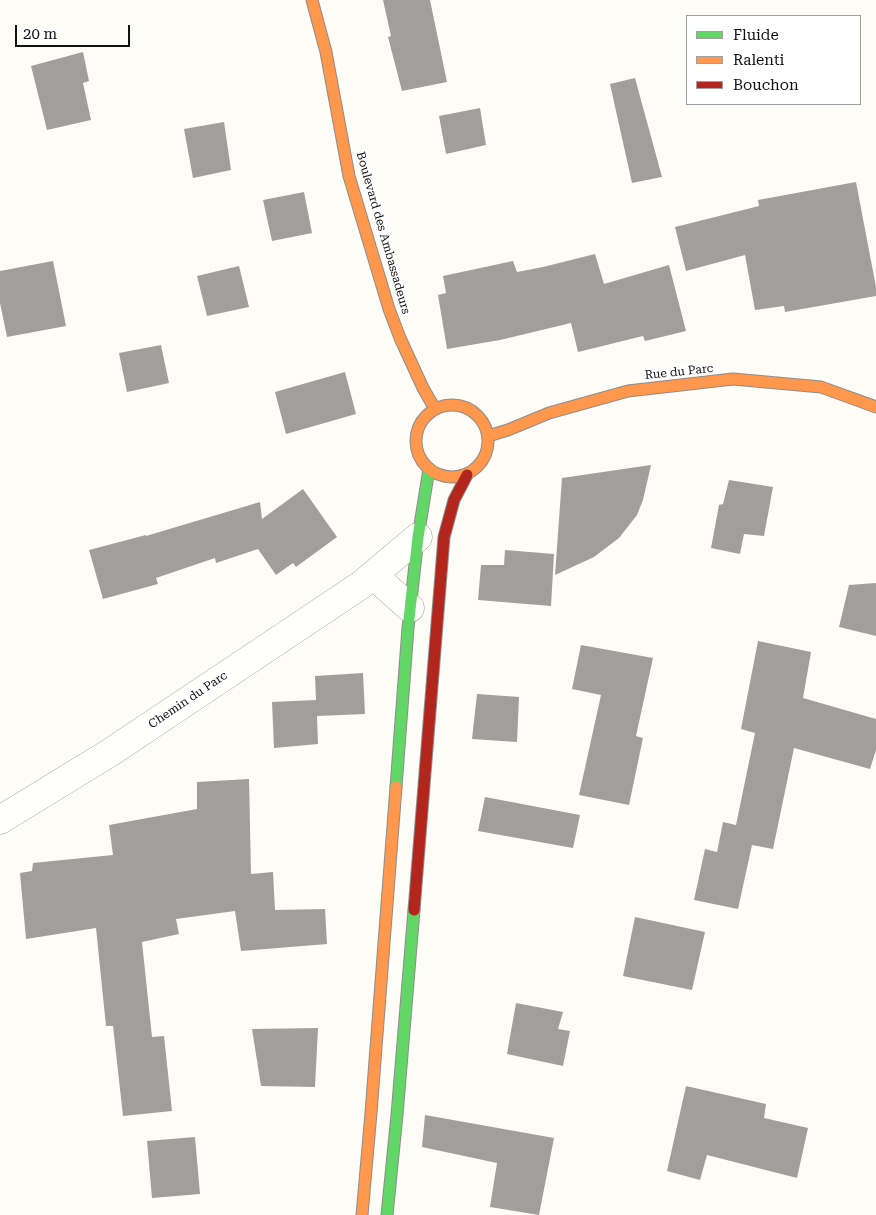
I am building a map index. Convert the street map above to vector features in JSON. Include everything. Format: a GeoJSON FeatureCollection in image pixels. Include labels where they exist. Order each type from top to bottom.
{"type":"FeatureCollection","features":[{"type":"Feature","properties":{"kind":"main road","name":"Boulevard des Ambassadeurs"},"geometry":{"type":"LineString","coordinates":[[312,0],[326,52],[349,176],[389,309],[404,346],[434,409]]}},
{"type":"Feature","properties":{"kind":"main road","name":"Rue du Parc"},"geometry":{"type":"LineString","coordinates":[[488,436],[549,413],[628,391],[733,379],[821,387],[876,407]]}},
{"type":"Feature","properties":{"kind":"main road"},"geometry":{"type":"LineString","coordinates":[[445,405],[469,408],[478,415],[485,425],[488,436],[488,448],[484,459],[477,468],[467,475],[457,478],[447,478],[428,470],[421,460],[417,449],[416,438],[419,426],[425,416],[434,409],[445,405]]}},
{"type":"Feature","properties":{"kind":"main road"},"geometry":{"type":"LineString","coordinates":[[362,1215],[410,608],[428,470]]}},
{"type":"Feature","properties":{"kind":"main road"},"geometry":{"type":"LineString","coordinates":[[387,1215],[444,537],[454,500],[467,475]]}},
{"type":"Feature","properties":{"kind":"street","name":"Chemin du Parc"},"geometry":{"type":"LineString","coordinates":[[0,820],[111,752],[361,585],[418,537]]}},
{"type":"Feature","properties":{"kind":"street"},"geometry":{"type":"LineString","coordinates":[[373,575],[410,608]]}},
{"type":"Feature","properties":{"kind":"building"},"geometry":{"type":"Polygon","coordinates":[[[383,0],[430,0],[447,82],[402,91],[388,37],[391,36],[383,0]]]}},
{"type":"Feature","properties":{"kind":"building"},"geometry":{"type":"Polygon","coordinates":[[[83,52],[89,81],[83,83],[91,120],[47,130],[31,66],[83,52]]]}},
{"type":"Feature","properties":{"kind":"building"},"geometry":{"type":"Polygon","coordinates":[[[635,78],[662,177],[632,183],[610,84],[635,78]]]}},
{"type":"Feature","properties":{"kind":"building"},"geometry":{"type":"Polygon","coordinates":[[[480,108],[486,145],[446,154],[439,116],[480,108]]]}},
{"type":"Feature","properties":{"kind":"building"},"geometry":{"type":"Polygon","coordinates":[[[224,122],[231,170],[193,178],[184,129],[224,122]]]}},
{"type":"Feature","properties":{"kind":"building"},"geometry":{"type":"Polygon","coordinates":[[[856,182],[876,287],[876,296],[785,312],[784,306],[755,310],[745,255],[686,271],[675,227],[759,206],[758,200],[856,182]]]}},
{"type":"Feature","properties":{"kind":"building"},"geometry":{"type":"Polygon","coordinates":[[[304,192],[312,233],[272,241],[263,200],[304,192]]]}},
{"type":"Feature","properties":{"kind":"building"},"geometry":{"type":"Polygon","coordinates":[[[595,254],[604,284],[669,265],[686,331],[645,341],[643,336],[578,352],[571,323],[500,340],[447,349],[438,295],[446,293],[443,276],[513,261],[517,272],[595,254]]]}},
{"type":"Feature","properties":{"kind":"building"},"geometry":{"type":"Polygon","coordinates":[[[53,261],[66,326],[7,337],[0,303],[0,271],[53,261]]]}},
{"type":"Feature","properties":{"kind":"building"},"geometry":{"type":"Polygon","coordinates":[[[239,266],[249,307],[207,316],[197,276],[239,266]]]}},
{"type":"Feature","properties":{"kind":"building"},"geometry":{"type":"Polygon","coordinates":[[[161,345],[169,383],[127,392],[119,353],[161,345]]]}},
{"type":"Feature","properties":{"kind":"building"},"geometry":{"type":"Polygon","coordinates":[[[345,372],[356,414],[286,434],[275,392],[345,372]]]}},
{"type":"Feature","properties":{"kind":"building"},"geometry":{"type":"Polygon","coordinates":[[[651,465],[643,500],[637,515],[619,538],[594,557],[555,575],[562,478],[651,465]]]}},
{"type":"Feature","properties":{"kind":"building"},"geometry":{"type":"Polygon","coordinates":[[[729,480],[773,487],[764,536],[744,534],[740,554],[711,548],[719,505],[723,504],[729,480]]]}},
{"type":"Feature","properties":{"kind":"building"},"geometry":{"type":"Polygon","coordinates":[[[303,489],[337,537],[296,567],[293,563],[276,575],[258,549],[216,563],[215,558],[156,578],[158,584],[103,599],[89,550],[146,536],[260,502],[262,519],[303,489]]]}},
{"type":"Feature","properties":{"kind":"building"},"geometry":{"type":"Polygon","coordinates":[[[505,550],[554,554],[551,606],[478,600],[481,565],[504,565],[505,550]]]}},
{"type":"Feature","properties":{"kind":"building"},"geometry":{"type":"Polygon","coordinates":[[[876,583],[876,636],[839,627],[849,585],[876,583]]]}},
{"type":"Feature","properties":{"kind":"building"},"geometry":{"type":"Polygon","coordinates":[[[758,641],[811,652],[803,698],[876,719],[876,750],[870,769],[794,748],[773,849],[752,845],[738,909],[694,900],[705,849],[717,852],[723,822],[736,825],[755,733],[741,729],[758,641]]]}},
{"type":"Feature","properties":{"kind":"building"},"geometry":{"type":"Polygon","coordinates":[[[581,645],[653,658],[636,736],[643,738],[629,805],[579,795],[601,695],[572,689],[581,645]]]}},
{"type":"Feature","properties":{"kind":"building"},"geometry":{"type":"Polygon","coordinates":[[[363,673],[365,714],[317,716],[318,744],[274,748],[272,702],[316,700],[315,676],[363,673]]]}},
{"type":"Feature","properties":{"kind":"building"},"geometry":{"type":"Polygon","coordinates":[[[477,694],[519,697],[517,742],[472,739],[477,694]]]}},
{"type":"Feature","properties":{"kind":"building"},"geometry":{"type":"Polygon","coordinates":[[[249,779],[251,874],[273,872],[275,910],[325,909],[327,944],[241,951],[235,911],[176,919],[179,934],[142,942],[152,1037],[164,1036],[172,1111],[123,1116],[113,1026],[106,1026],[96,928],[26,939],[20,873],[32,871],[33,863],[113,855],[109,825],[197,809],[197,782],[249,779]]]}},
{"type":"Feature","properties":{"kind":"building"},"geometry":{"type":"Polygon","coordinates":[[[485,797],[580,815],[573,848],[478,831],[485,797]]]}},
{"type":"Feature","properties":{"kind":"building"},"geometry":{"type":"Polygon","coordinates":[[[635,917],[705,932],[692,990],[623,976],[635,917]]]}},
{"type":"Feature","properties":{"kind":"building"},"geometry":{"type":"Polygon","coordinates":[[[516,1003],[563,1012],[558,1029],[570,1031],[563,1066],[507,1054],[516,1003]]]}},
{"type":"Feature","properties":{"kind":"building"},"geometry":{"type":"Polygon","coordinates":[[[318,1028],[315,1087],[261,1086],[252,1029],[318,1028]]]}},
{"type":"Feature","properties":{"kind":"building"},"geometry":{"type":"Polygon","coordinates":[[[686,1086],[766,1104],[764,1118],[808,1128],[797,1178],[707,1155],[700,1180],[667,1171],[686,1086]]]}},
{"type":"Feature","properties":{"kind":"building"},"geometry":{"type":"Polygon","coordinates":[[[425,1115],[554,1138],[539,1215],[490,1207],[497,1163],[422,1147],[425,1115]]]}},
{"type":"Feature","properties":{"kind":"building"},"geometry":{"type":"Polygon","coordinates":[[[195,1137],[200,1194],[152,1198],[147,1141],[195,1137]]]}},
{"type":"Feature","properties":{"kind":"traffic: fast"},"geometry":{"type":"LineString","coordinates":[[396,787],[408,628],[418,537],[429,469]]}},
{"type":"Feature","properties":{"kind":"traffic: fast"},"geometry":{"type":"LineString","coordinates":[[387,1215],[414,910]]}},
{"type":"Feature","properties":{"kind":"traffic: slow"},"geometry":{"type":"LineString","coordinates":[[312,0],[326,52],[349,176],[389,309],[400,338],[435,409]]}},
{"type":"Feature","properties":{"kind":"traffic: slow"},"geometry":{"type":"LineString","coordinates":[[488,436],[549,413],[628,391],[733,379],[821,387],[876,407]]}},
{"type":"Feature","properties":{"kind":"traffic: slow"},"geometry":{"type":"LineString","coordinates":[[459,405],[478,415],[486,427],[488,441],[486,455],[478,467],[466,475],[445,477],[426,467],[418,455],[416,434],[426,415],[438,407],[459,405]]}},
{"type":"Feature","properties":{"kind":"traffic: slow"},"geometry":{"type":"LineString","coordinates":[[362,1215],[396,787]]}},
{"type":"Feature","properties":{"kind":"traffic: jam"},"geometry":{"type":"LineString","coordinates":[[414,910],[444,537],[454,500],[467,475]]}}]}
